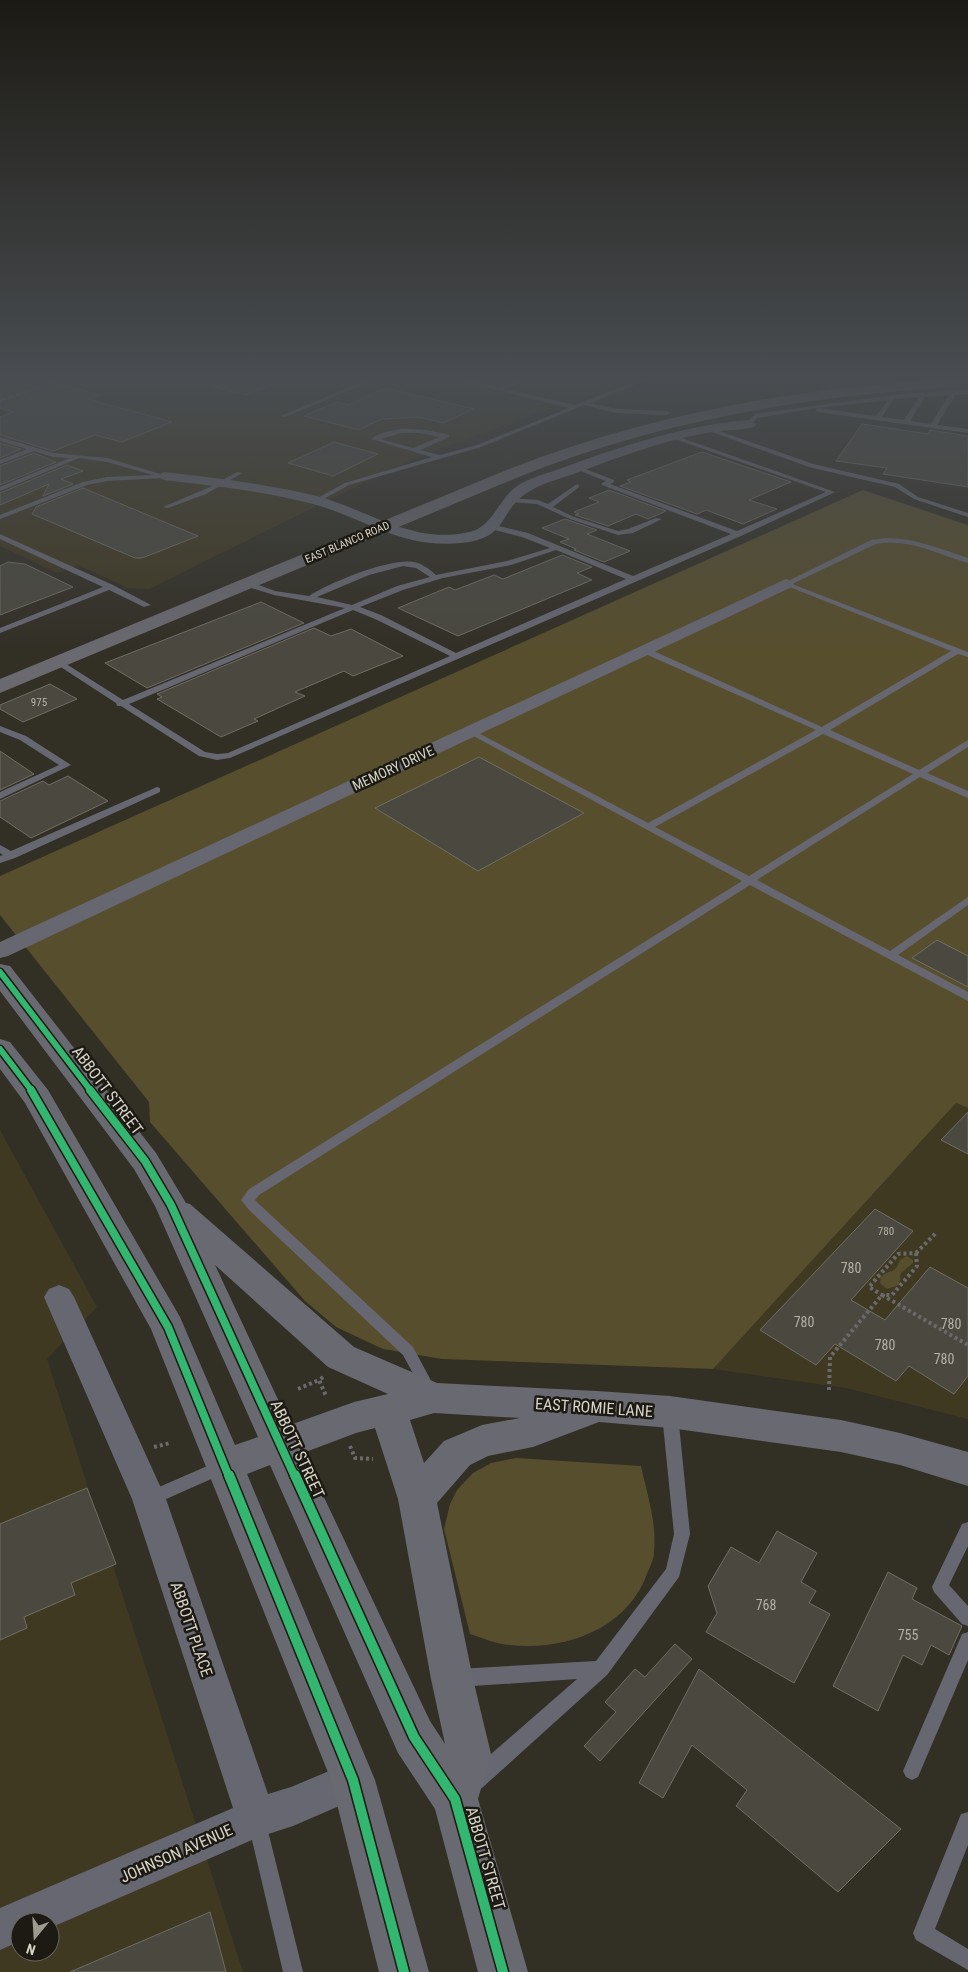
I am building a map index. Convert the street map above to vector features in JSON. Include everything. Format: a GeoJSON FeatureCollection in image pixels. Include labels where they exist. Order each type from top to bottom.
{"type":"FeatureCollection","features":[{"type":"Feature","properties":{"kind":"highway","name":"EAST BLANCO ROAD"},"geometry":{"type":"LineString","coordinates":[[191,587],[491,467]]}},
{"type":"Feature","properties":{"kind":"highway","name":"EAST BLANCO ROAD"},"geometry":{"type":"LineString","coordinates":[[0,687],[529,467]]}},
{"type":"Feature","properties":{"kind":"highway"},"geometry":{"type":"LineString","coordinates":[[0,667],[164,598]]}},
{"type":"Feature","properties":{"kind":"main road","name":"ABBOTT STREET"},"geometry":{"type":"LineString","coordinates":[[0,972],[145,1161],[171,1205],[414,1737],[455,1799],[503,1972]]}},
{"type":"Feature","properties":{"kind":"main road"},"geometry":{"type":"LineString","coordinates":[[0,1049],[37,1097],[168,1327],[353,1780],[404,1972]]}},
{"type":"Feature","properties":{"kind":"main road"},"geometry":{"type":"LineString","coordinates":[[171,1205],[341,1358],[434,1398]]}},
{"type":"Feature","properties":{"kind":"main road","name":"EAST ROMIE LANE"},"geometry":{"type":"LineString","coordinates":[[225,1465],[354,1418],[434,1398],[597,1406],[670,1412],[841,1436],[900,1449],[968,1469]]}},
{"type":"Feature","properties":{"kind":"main road"},"geometry":{"type":"LineString","coordinates":[[417,1499],[457,1453],[482,1441],[533,1431],[597,1406]]}},
{"type":"Feature","properties":{"kind":"main road"},"geometry":{"type":"LineString","coordinates":[[388,1410],[417,1499],[452,1679],[469,1754],[455,1799]]}},
{"type":"Feature","properties":{"kind":"street"},"geometry":{"type":"LineString","coordinates":[[164,476],[225,483],[316,501],[407,535],[441,539],[473,536],[494,527],[509,500],[524,488],[577,468]]}},
{"type":"Feature","properties":{"kind":"street","name":"MEMORY DRIVE"},"geometry":{"type":"LineString","coordinates":[[0,952],[786,584]]}},
{"type":"Feature","properties":{"kind":"street","name":"ABBOTT PLACE"},"geometry":{"type":"LineString","coordinates":[[59,1298],[148,1499],[256,1818]]}},
{"type":"Feature","properties":{"kind":"street","name":"JOHNSON AVENUE"},"geometry":{"type":"LineString","coordinates":[[0,1929],[256,1818],[294,1806],[353,1780]]}},
{"type":"Feature","properties":{"kind":"lane"},"geometry":{"type":"LineString","coordinates":[[0,489],[52,467]]}},
{"type":"Feature","properties":{"kind":"lane"},"geometry":{"type":"LineString","coordinates":[[132,467],[164,476]]}},
{"type":"Feature","properties":{"kind":"lane"},"geometry":{"type":"LineString","coordinates":[[316,501],[347,484],[409,467]]}},
{"type":"Feature","properties":{"kind":"lane"},"geometry":{"type":"LineString","coordinates":[[58,662],[120,704],[202,754],[217,757],[230,755],[832,492],[760,467]]}},
{"type":"Feature","properties":{"kind":"lane"},"geometry":{"type":"LineString","coordinates":[[816,467],[898,485],[916,498],[968,515]]}},
{"type":"Feature","properties":{"kind":"lane"},"geometry":{"type":"LineString","coordinates":[[577,468],[612,481],[604,484],[738,534]]}},
{"type":"Feature","properties":{"kind":"lane"},"geometry":{"type":"LineString","coordinates":[[166,507],[194,498],[239,474]]}},
{"type":"Feature","properties":{"kind":"lane"},"geometry":{"type":"LineString","coordinates":[[0,517],[85,483],[108,479],[164,476]]}},
{"type":"Feature","properties":{"kind":"lane"},"geometry":{"type":"LineString","coordinates":[[548,507],[577,486]]}},
{"type":"Feature","properties":{"kind":"lane"},"geometry":{"type":"LineString","coordinates":[[509,500],[538,502],[572,518],[618,534],[658,519]]}},
{"type":"Feature","properties":{"kind":"lane"},"geometry":{"type":"LineString","coordinates":[[494,527],[525,535],[633,579]]}},
{"type":"Feature","properties":{"kind":"lane"},"geometry":{"type":"LineString","coordinates":[[0,536],[147,605]]}},
{"type":"Feature","properties":{"kind":"lane"},"geometry":{"type":"LineString","coordinates":[[786,584],[874,542],[888,539],[907,540],[968,561]]}},
{"type":"Feature","properties":{"kind":"lane"},"geometry":{"type":"LineString","coordinates":[[120,704],[400,588],[435,578],[508,563],[556,548]]}},
{"type":"Feature","properties":{"kind":"lane"},"geometry":{"type":"LineString","coordinates":[[309,599],[320,592],[394,564],[411,564],[424,568],[435,578]]}},
{"type":"Feature","properties":{"kind":"lane"},"geometry":{"type":"LineString","coordinates":[[248,584],[274,594],[354,608],[378,617],[456,656]]}},
{"type":"Feature","properties":{"kind":"lane"},"geometry":{"type":"LineString","coordinates":[[786,584],[968,655]]}},
{"type":"Feature","properties":{"kind":"lane"},"geometry":{"type":"LineString","coordinates":[[0,631],[110,587]]}},
{"type":"Feature","properties":{"kind":"lane"},"geometry":{"type":"LineString","coordinates":[[644,650],[968,795]]}},
{"type":"Feature","properties":{"kind":"lane"},"geometry":{"type":"LineString","coordinates":[[649,826],[823,730],[957,651]]}},
{"type":"Feature","properties":{"kind":"lane"},"geometry":{"type":"LineString","coordinates":[[0,729],[23,738],[66,765],[0,796]]}},
{"type":"Feature","properties":{"kind":"lane"},"geometry":{"type":"LineString","coordinates":[[470,732],[968,997]]}},
{"type":"Feature","properties":{"kind":"lane"},"geometry":{"type":"LineString","coordinates":[[434,1398],[412,1362],[408,1351],[248,1200],[254,1192],[968,743]]}},
{"type":"Feature","properties":{"kind":"lane"},"geometry":{"type":"LineString","coordinates":[[0,860],[157,790]]}},
{"type":"Feature","properties":{"kind":"lane"},"geometry":{"type":"LineString","coordinates":[[0,848],[10,856]]}},
{"type":"Feature","properties":{"kind":"lane"},"geometry":{"type":"LineString","coordinates":[[892,955],[968,900]]}},
{"type":"Feature","properties":{"kind":"lane"},"geometry":{"type":"LineString","coordinates":[[455,1799],[601,1669],[674,1572],[682,1534],[670,1412]]}},
{"type":"Feature","properties":{"kind":"lane"},"geometry":{"type":"LineString","coordinates":[[148,1499],[225,1465]]}},
{"type":"Feature","properties":{"kind":"lane"},"geometry":{"type":"LineString","coordinates":[[968,1529],[940,1588],[968,1618]]}},
{"type":"Feature","properties":{"kind":"lane"},"geometry":{"type":"LineString","coordinates":[[912,1771],[968,1640]]}},
{"type":"Feature","properties":{"kind":"lane"},"geometry":{"type":"LineString","coordinates":[[452,1679],[601,1669]]}},
{"type":"Feature","properties":{"kind":"lane","name":"ABBOTT PLACE"},"geometry":{"type":"LineString","coordinates":[[256,1818],[293,1972]]}},
{"type":"Feature","properties":{"kind":"lane"},"geometry":{"type":"LineString","coordinates":[[968,1820],[923,1933],[968,1960]]}},
{"type":"Feature","properties":{"kind":"path"},"geometry":{"type":"LineString","coordinates":[[936,1233],[916,1254],[898,1254],[869,1288],[968,1345]]}},
{"type":"Feature","properties":{"kind":"path"},"geometry":{"type":"LineString","coordinates":[[882,1295],[892,1295],[917,1266],[916,1254]]}},
{"type":"Feature","properties":{"kind":"path"},"geometry":{"type":"LineString","coordinates":[[828,1390],[830,1357],[882,1295]]}},
{"type":"Feature","properties":{"kind":"path"},"geometry":{"type":"LineString","coordinates":[[298,1389],[319,1380],[329,1372]]}},
{"type":"Feature","properties":{"kind":"path"},"geometry":{"type":"LineString","coordinates":[[319,1380],[326,1396]]}},
{"type":"Feature","properties":{"kind":"path"},"geometry":{"type":"LineString","coordinates":[[349,1442],[355,1458],[379,1459]]}},
{"type":"Feature","properties":{"kind":"path"},"geometry":{"type":"LineString","coordinates":[[153,1448],[170,1443]]}},
{"type":"Feature","properties":{"kind":"shaded area"},"geometry":{"type":"Polygon","coordinates":[[[0,467],[396,467],[149,589],[128,588],[78,565],[58,573],[0,546],[0,467]]]}},
{"type":"Feature","properties":{"kind":"shaded area"},"geometry":{"type":"Polygon","coordinates":[[[863,490],[968,525],[968,1108],[956,1103],[713,1369],[442,1359],[383,1349],[336,1327],[305,1301],[150,1122],[149,1102],[0,915],[0,876],[863,490]]]}},
{"type":"Feature","properties":{"kind":"shaded area"},"geometry":{"type":"Polygon","coordinates":[[[956,1103],[968,1108],[968,1419],[846,1388],[713,1369],[956,1103]]]}},
{"type":"Feature","properties":{"kind":"shaded area"},"geometry":{"type":"Polygon","coordinates":[[[0,1130],[97,1307],[47,1359],[243,1972],[0,1972],[0,1130]]]}},
{"type":"Feature","properties":{"kind":"shaded area"},"geometry":{"type":"Polygon","coordinates":[[[907,1256],[913,1260],[913,1263],[901,1273],[899,1285],[887,1289],[880,1283],[881,1277],[894,1270],[900,1260],[907,1256]]]}},
{"type":"Feature","properties":{"kind":"shaded area"},"geometry":{"type":"Polygon","coordinates":[[[516,1458],[641,1466],[654,1530],[654,1555],[651,1566],[638,1593],[625,1609],[609,1622],[592,1632],[572,1640],[531,1646],[510,1645],[470,1634],[444,1529],[450,1504],[457,1490],[473,1473],[491,1463],[516,1458]]]}},
{"type":"Feature","properties":{"kind":"building"},"geometry":{"type":"Polygon","coordinates":[[[0,467],[44,467],[0,485],[0,467]]]}},
{"type":"Feature","properties":{"kind":"building"},"geometry":{"type":"Polygon","coordinates":[[[62,467],[72,467],[83,471],[61,479],[73,484],[43,496],[49,484],[0,505],[0,493],[62,467]]]}},
{"type":"Feature","properties":{"kind":"building"},"geometry":{"type":"Polygon","coordinates":[[[302,467],[351,467],[333,476],[302,467]]]}},
{"type":"Feature","properties":{"kind":"building"},"geometry":{"type":"Polygon","coordinates":[[[662,467],[747,467],[791,482],[749,500],[777,509],[743,524],[706,510],[697,514],[620,486],[631,482],[627,480],[662,467]]]}},
{"type":"Feature","properties":{"kind":"building"},"geometry":{"type":"Polygon","coordinates":[[[880,467],[968,467],[968,487],[883,474],[887,468],[880,467]]]}},
{"type":"Feature","properties":{"kind":"building"},"geometry":{"type":"Polygon","coordinates":[[[83,488],[198,536],[142,558],[135,558],[32,514],[36,507],[83,488]]]}},
{"type":"Feature","properties":{"kind":"building"},"geometry":{"type":"Polygon","coordinates":[[[609,490],[666,511],[648,519],[636,514],[608,526],[575,515],[579,514],[574,512],[599,502],[589,498],[609,490]]]}},
{"type":"Feature","properties":{"kind":"building"},"geometry":{"type":"Polygon","coordinates":[[[565,519],[597,530],[587,534],[630,551],[604,562],[574,550],[576,549],[560,542],[569,539],[542,528],[565,519]]]}},
{"type":"Feature","properties":{"kind":"building"},"geometry":{"type":"Polygon","coordinates":[[[562,555],[592,567],[577,573],[592,580],[458,636],[398,608],[449,587],[455,590],[494,575],[503,579],[562,555]]]}},
{"type":"Feature","properties":{"kind":"building"},"geometry":{"type":"Polygon","coordinates":[[[8,562],[25,564],[73,587],[0,615],[0,566],[8,562]]]}},
{"type":"Feature","properties":{"kind":"building"},"geometry":{"type":"Polygon","coordinates":[[[261,602],[304,623],[147,688],[105,663],[261,602]]]}},
{"type":"Feature","properties":{"kind":"building"},"geometry":{"type":"Polygon","coordinates":[[[314,628],[331,636],[351,629],[403,656],[353,676],[344,671],[295,692],[305,696],[254,719],[258,721],[221,737],[157,699],[162,697],[157,694],[314,628]]]}},
{"type":"Feature","properties":{"kind":"building"},"geometry":{"type":"Polygon","coordinates":[[[50,684],[77,699],[23,722],[0,709],[0,705],[50,684]]]}},
{"type":"Feature","properties":{"kind":"building"},"geometry":{"type":"Polygon","coordinates":[[[0,751],[34,774],[0,790],[0,751]]]}},
{"type":"Feature","properties":{"kind":"building"},"geometry":{"type":"Polygon","coordinates":[[[479,757],[584,813],[478,871],[375,808],[479,757]]]}},
{"type":"Feature","properties":{"kind":"building"},"geometry":{"type":"Polygon","coordinates":[[[68,776],[108,801],[31,838],[0,817],[0,801],[43,781],[49,785],[68,776]]]}},
{"type":"Feature","properties":{"kind":"building"},"geometry":{"type":"Polygon","coordinates":[[[937,940],[968,956],[968,987],[912,958],[937,940]]]}},
{"type":"Feature","properties":{"kind":"building"},"geometry":{"type":"Polygon","coordinates":[[[968,1112],[968,1154],[941,1140],[968,1112]]]}},
{"type":"Feature","properties":{"kind":"building"},"geometry":{"type":"Polygon","coordinates":[[[875,1209],[913,1231],[851,1300],[885,1320],[930,1267],[968,1288],[968,1376],[954,1394],[909,1366],[896,1381],[835,1344],[816,1365],[760,1330],[875,1209]]]}},
{"type":"Feature","properties":{"kind":"building"},"geometry":{"type":"Polygon","coordinates":[[[87,1488],[116,1564],[71,1583],[75,1595],[24,1617],[27,1628],[0,1640],[0,1524],[87,1488]]]}},
{"type":"Feature","properties":{"kind":"building"},"geometry":{"type":"Polygon","coordinates":[[[777,1531],[817,1553],[801,1582],[816,1591],[809,1603],[830,1614],[794,1683],[706,1632],[717,1613],[708,1586],[731,1547],[759,1563],[777,1531]]]}},
{"type":"Feature","properties":{"kind":"building"},"geometry":{"type":"Polygon","coordinates":[[[888,1572],[917,1588],[912,1599],[962,1626],[949,1655],[931,1645],[922,1665],[903,1655],[878,1711],[833,1686],[888,1572]]]}},
{"type":"Feature","properties":{"kind":"building"},"geometry":{"type":"Polygon","coordinates":[[[675,1644],[692,1659],[600,1761],[584,1746],[616,1712],[605,1702],[635,1669],[645,1677],[675,1644]]]}},
{"type":"Feature","properties":{"kind":"building"},"geometry":{"type":"Polygon","coordinates":[[[699,1669],[901,1829],[838,1892],[736,1806],[747,1790],[692,1745],[663,1798],[639,1783],[699,1669]]]}},
{"type":"Feature","properties":{"kind":"building"},"geometry":{"type":"Polygon","coordinates":[[[210,1912],[226,1972],[70,1972],[210,1912]]]}},
{"type":"Feature","properties":{"kind":"cycle path"},"geometry":{"type":"LineString","coordinates":[[0,972],[145,1161],[171,1205],[414,1737],[455,1799],[503,1972]]}},
{"type":"Feature","properties":{"kind":"cycle path"},"geometry":{"type":"LineString","coordinates":[[0,1049],[37,1097],[168,1327],[353,1780],[404,1972]]}}]}
